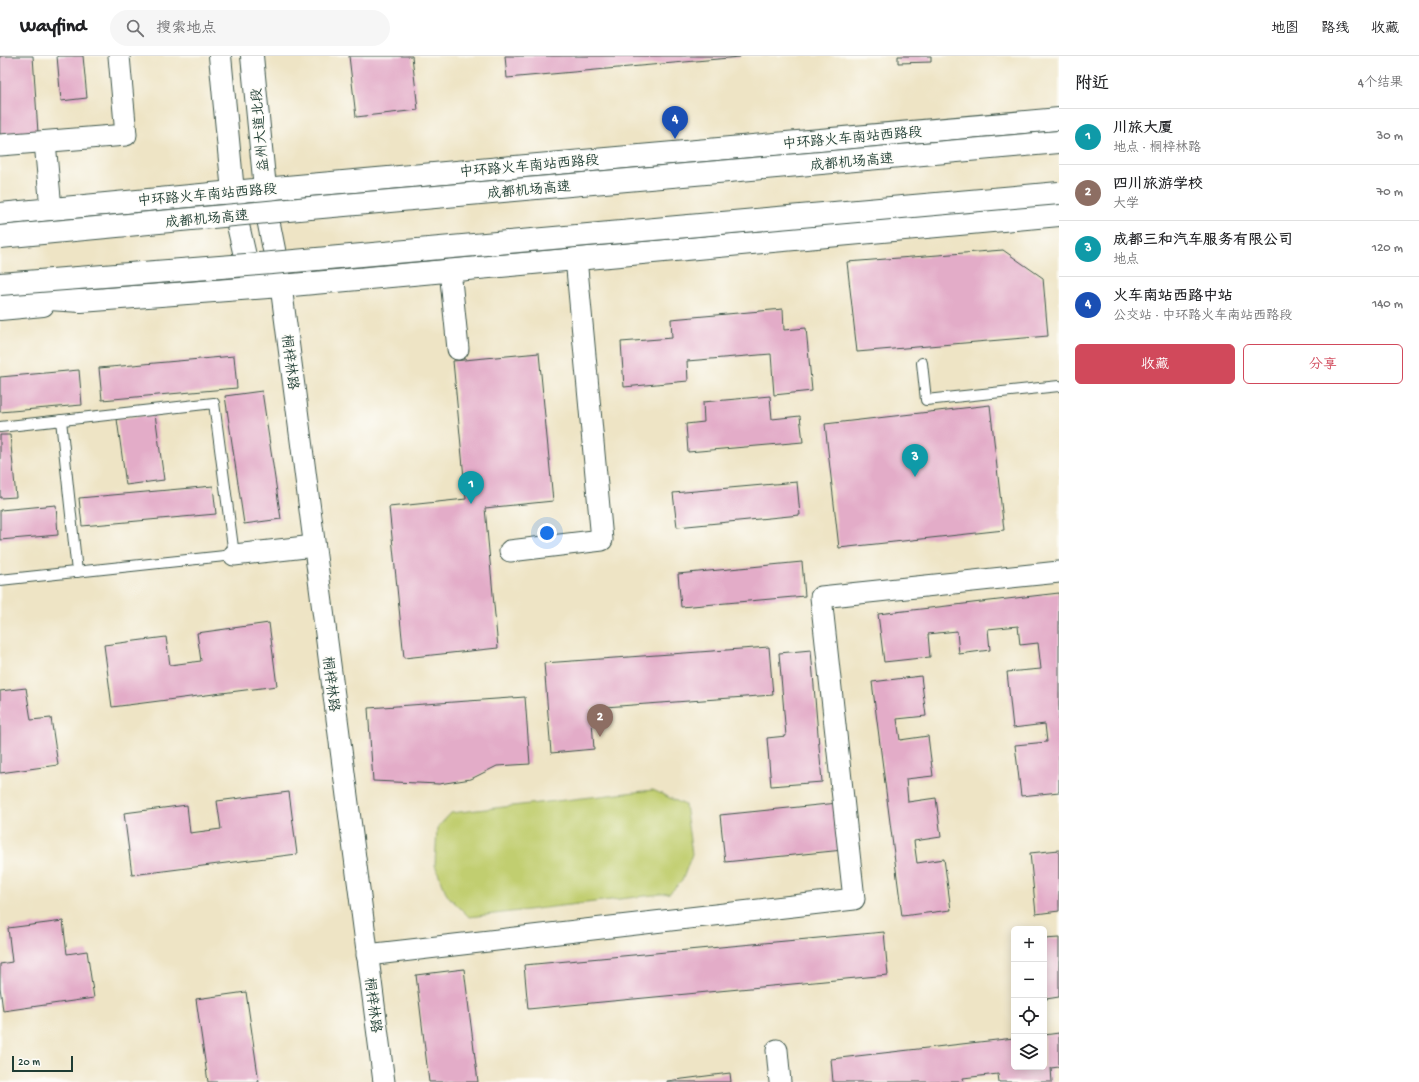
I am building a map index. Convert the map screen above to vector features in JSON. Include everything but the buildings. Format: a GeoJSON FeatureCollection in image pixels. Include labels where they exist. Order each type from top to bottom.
{"type":"FeatureCollection","features":[{"type":"Feature","properties":{"kind":"main road"},"geometry":{"type":"LineString","coordinates":[[220,56],[233,192],[237,221],[248,270],[281,286]]}},
{"type":"Feature","properties":{"kind":"main road","name":"益州大道北段"},"geometry":{"type":"LineString","coordinates":[[252,56],[264,189],[268,219],[281,286]]}},
{"type":"Feature","properties":{"kind":"main road","name":"中环路火车南站西路段"},"geometry":{"type":"LineString","coordinates":[[0,214],[264,189],[1059,119]]}},
{"type":"Feature","properties":{"kind":"main road","name":"成都机场高速"},"geometry":{"type":"LineString","coordinates":[[0,237],[1059,142]]}},
{"type":"Feature","properties":{"kind":"main road"},"geometry":{"type":"LineString","coordinates":[[0,284],[264,263],[1059,193]]}},
{"type":"Feature","properties":{"kind":"main road"},"geometry":{"type":"LineString","coordinates":[[0,309],[81,301],[281,286],[1059,215]]}},
{"type":"Feature","properties":{"kind":"main road"},"geometry":{"type":"LineString","coordinates":[[0,296],[81,301]]}},
{"type":"Feature","properties":{"kind":"street"},"geometry":{"type":"LineString","coordinates":[[0,146],[126,135],[120,56]]}},
{"type":"Feature","properties":{"kind":"street"},"geometry":{"type":"LineString","coordinates":[[44,142],[51,209]]}},
{"type":"Feature","properties":{"kind":"street"},"geometry":{"type":"LineString","coordinates":[[510,551],[602,540],[576,258]]}},
{"type":"Feature","properties":{"kind":"street"},"geometry":{"type":"LineString","coordinates":[[450,270],[458,349]]}},
{"type":"Feature","properties":{"kind":"street","name":"桐梓林路"},"geometry":{"type":"LineString","coordinates":[[281,286],[384,1082]]}},
{"type":"Feature","properties":{"kind":"street"},"geometry":{"type":"LineString","coordinates":[[234,555],[314,546]]}},
{"type":"Feature","properties":{"kind":"street"},"geometry":{"type":"LineString","coordinates":[[367,956],[854,899],[821,597],[1059,572]]}},
{"type":"Feature","properties":{"kind":"street"},"geometry":{"type":"LineString","coordinates":[[777,1050],[780,1082]]}},
{"type":"Feature","properties":{"kind":"lane"},"geometry":{"type":"LineString","coordinates":[[922,363],[926,400],[1059,386]]}},
{"type":"Feature","properties":{"kind":"lane"},"geometry":{"type":"LineString","coordinates":[[0,426],[214,403],[234,555],[0,580]]}},
{"type":"Feature","properties":{"kind":"lane"},"geometry":{"type":"LineString","coordinates":[[61,420],[77,572]]}},
{"type":"Feature","properties":{"kind":"green space"},"geometry":{"type":"Polygon","coordinates":[[[653,790],[685,805],[692,854],[682,881],[670,893],[469,917],[447,895],[435,865],[437,828],[451,813],[653,790]]]}},
{"type":"Feature","properties":{"kind":"place","name":"火车南站西路中站"},"geometry":{"type":"Point","coordinates":[675,139]}},
{"type":"Feature","properties":{"kind":"place","name":"成都三和汽车服务有限公司"},"geometry":{"type":"Point","coordinates":[915,477]}},
{"type":"Feature","properties":{"kind":"place","name":"川旅大厦"},"geometry":{"type":"Point","coordinates":[471,504]}},
{"type":"Feature","properties":{"kind":"place","name":"四川旅游学校"},"geometry":{"type":"Point","coordinates":[600,737]}}]}
